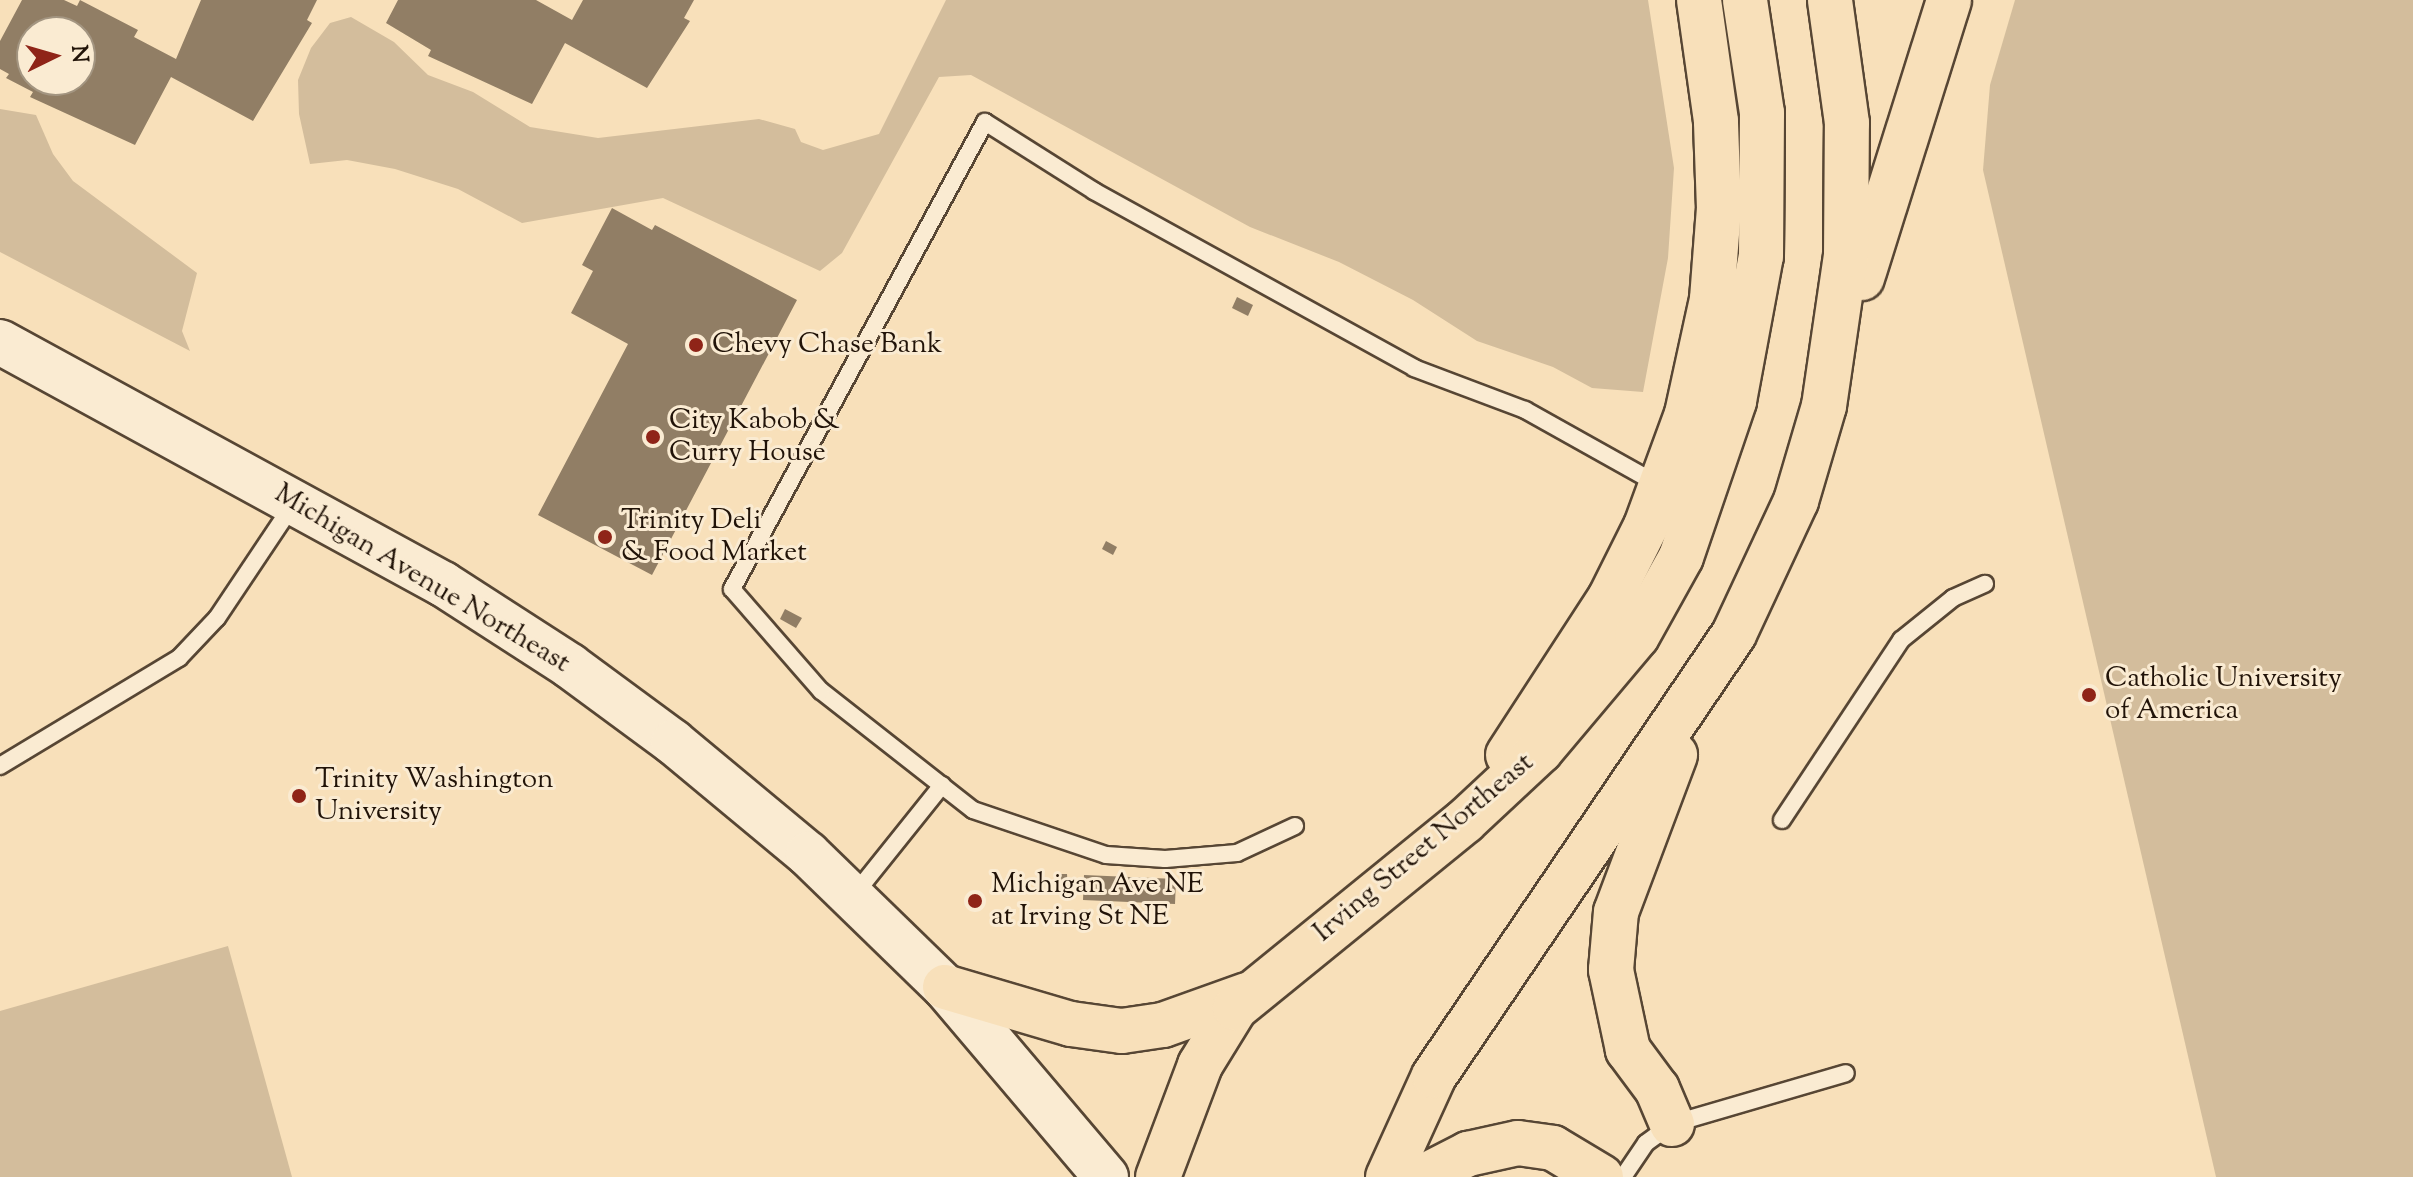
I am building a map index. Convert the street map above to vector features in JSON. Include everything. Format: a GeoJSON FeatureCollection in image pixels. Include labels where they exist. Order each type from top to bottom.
{"type":"FeatureCollection","features":[{"type":"Feature","properties":{"kind":"main road"},"geometry":{"type":"LineString","coordinates":[[1465,821],[1610,598],[1662,486],[1705,343],[1717,253],[1716,121],[1699,0]]}},
{"type":"Feature","properties":{"kind":"main road","name":"Irving Street Northeast"},"geometry":{"type":"LineString","coordinates":[[1158,1177],[1200,1065],[1247,995],[1465,821],[1540,751],[1606,678],[1652,610],[1699,515],[1745,356],[1761,256],[1763,126],[1745,0]]}},
{"type":"Feature","properties":{"kind":"main road"},"geometry":{"type":"LineString","coordinates":[[1824,406],[1846,255],[1849,169],[1830,0]]}},
{"type":"Feature","properties":{"kind":"main road"},"geometry":{"type":"LineString","coordinates":[[1388,1177],[1434,1076],[1706,678],[1778,548],[1949,0]]}},
{"type":"Feature","properties":{"kind":"main road","name":"Michigan Avenue Northeast"},"geometry":{"type":"LineString","coordinates":[[0,342],[443,584],[570,666],[717,776],[853,896],[945,987],[1106,1177]]}},
{"type":"Feature","properties":{"kind":"main road"},"geometry":{"type":"LineString","coordinates":[[1672,1124],[1657,1089],[1628,1050],[1614,996],[1612,943],[1634,858],[1706,678]]}},
{"type":"Feature","properties":{"kind":"main road"},"geometry":{"type":"LineString","coordinates":[[945,987],[1114,1031],[1163,1025],[1247,995]]}},
{"type":"Feature","properties":{"kind":"main road"},"geometry":{"type":"LineString","coordinates":[[1423,1177],[1468,1154],[1518,1143],[1553,1148],[1601,1177]]}},
{"type":"Feature","properties":{"kind":"lane"},"geometry":{"type":"LineString","coordinates":[[1295,826],[1237,853],[1165,859],[1106,855],[973,810],[821,691],[732,589],[985,122],[1094,191],[1414,368],[1525,410],[1662,486]]}},
{"type":"Feature","properties":{"kind":"lane"},"geometry":{"type":"LineString","coordinates":[[0,766],[179,658],[217,618],[296,501]]}},
{"type":"Feature","properties":{"kind":"lane"},"geometry":{"type":"LineString","coordinates":[[1782,820],[1917,625],[1953,598],[1985,584]]}},
{"type":"Feature","properties":{"kind":"lane"},"geometry":{"type":"LineString","coordinates":[[853,896],[942,785]]}},
{"type":"Feature","properties":{"kind":"lane"},"geometry":{"type":"LineString","coordinates":[[1623,1177],[1646,1143],[1672,1124],[1846,1073]]}},
{"type":"Feature","properties":{"kind":"shaded area"},"geometry":{"type":"Polygon","coordinates":[[[946,0],[1648,0],[1674,168],[1668,258],[1643,392],[1592,388],[1553,367],[1477,341],[1413,300],[1339,262],[1250,227],[971,75],[939,77],[842,253],[820,271],[663,198],[522,223],[458,189],[395,169],[347,160],[310,164],[299,114],[298,80],[311,48],[330,23],[351,17],[394,42],[428,75],[473,92],[530,127],[598,138],[759,119],[795,129],[801,142],[823,150],[879,134],[946,0]]]}},
{"type":"Feature","properties":{"kind":"shaded area"},"geometry":{"type":"Polygon","coordinates":[[[2015,0],[2413,0],[2413,1177],[2216,1177],[1983,170],[1990,85],[2015,0]]]}},
{"type":"Feature","properties":{"kind":"shaded area"},"geometry":{"type":"Polygon","coordinates":[[[0,109],[36,115],[53,154],[73,181],[197,273],[182,331],[190,351],[0,252],[0,109]]]}},
{"type":"Feature","properties":{"kind":"shaded area"},"geometry":{"type":"Polygon","coordinates":[[[228,946],[292,1177],[0,1177],[0,1011],[228,946]]]}},
{"type":"Feature","properties":{"kind":"building"},"geometry":{"type":"Polygon","coordinates":[[[22,0],[64,0],[77,6],[80,0],[138,30],[134,37],[176,59],[201,0],[317,0],[307,20],[312,23],[253,121],[171,77],[135,145],[30,97],[96,96],[96,16],[16,16],[16,83],[6,78],[9,74],[0,69],[0,41],[22,0]]]}},
{"type":"Feature","properties":{"kind":"building"},"geometry":{"type":"Polygon","coordinates":[[[398,0],[536,0],[572,20],[583,0],[694,0],[684,18],[690,21],[647,88],[565,43],[532,104],[428,56],[431,50],[386,23],[398,0]]]}},
{"type":"Feature","properties":{"kind":"building"},"geometry":{"type":"Polygon","coordinates":[[[612,208],[652,230],[655,225],[797,300],[652,575],[538,515],[628,344],[571,313],[593,271],[582,265],[612,208]]]}},
{"type":"Feature","properties":{"kind":"building"},"geometry":{"type":"Polygon","coordinates":[[[1237,297],[1253,305],[1248,316],[1232,308],[1237,297]]]}},
{"type":"Feature","properties":{"kind":"building"},"geometry":{"type":"Polygon","coordinates":[[[1106,541],[1117,547],[1113,555],[1102,549],[1106,541]]]}},
{"type":"Feature","properties":{"kind":"building"},"geometry":{"type":"Polygon","coordinates":[[[785,609],[802,618],[796,628],[780,619],[785,609]]]}},
{"type":"Feature","properties":{"kind":"building"},"geometry":{"type":"Polygon","coordinates":[[[1057,874],[1067,874],[1068,894],[1057,894],[1057,874]]]}},
{"type":"Feature","properties":{"kind":"building"},"geometry":{"type":"Polygon","coordinates":[[[1084,875],[1176,879],[1175,904],[1083,900],[1084,875]]]}},
{"type":"Feature","properties":{"kind":"place","name":"Chevy Chase Bank"},"geometry":{"type":"Point","coordinates":[696,345]}},
{"type":"Feature","properties":{"kind":"place","name":"City Kabob & Curry House"},"geometry":{"type":"Point","coordinates":[653,437]}},
{"type":"Feature","properties":{"kind":"place","name":"Trinity Deli & Food Market"},"geometry":{"type":"Point","coordinates":[605,537]}},
{"type":"Feature","properties":{"kind":"place","name":"Catholic University of America"},"geometry":{"type":"Point","coordinates":[2089,695]}},
{"type":"Feature","properties":{"kind":"place","name":"Trinity Washington University"},"geometry":{"type":"Point","coordinates":[299,796]}},
{"type":"Feature","properties":{"kind":"place","name":"Michigan Ave NE at Irving St NE"},"geometry":{"type":"Point","coordinates":[975,901]}}]}
